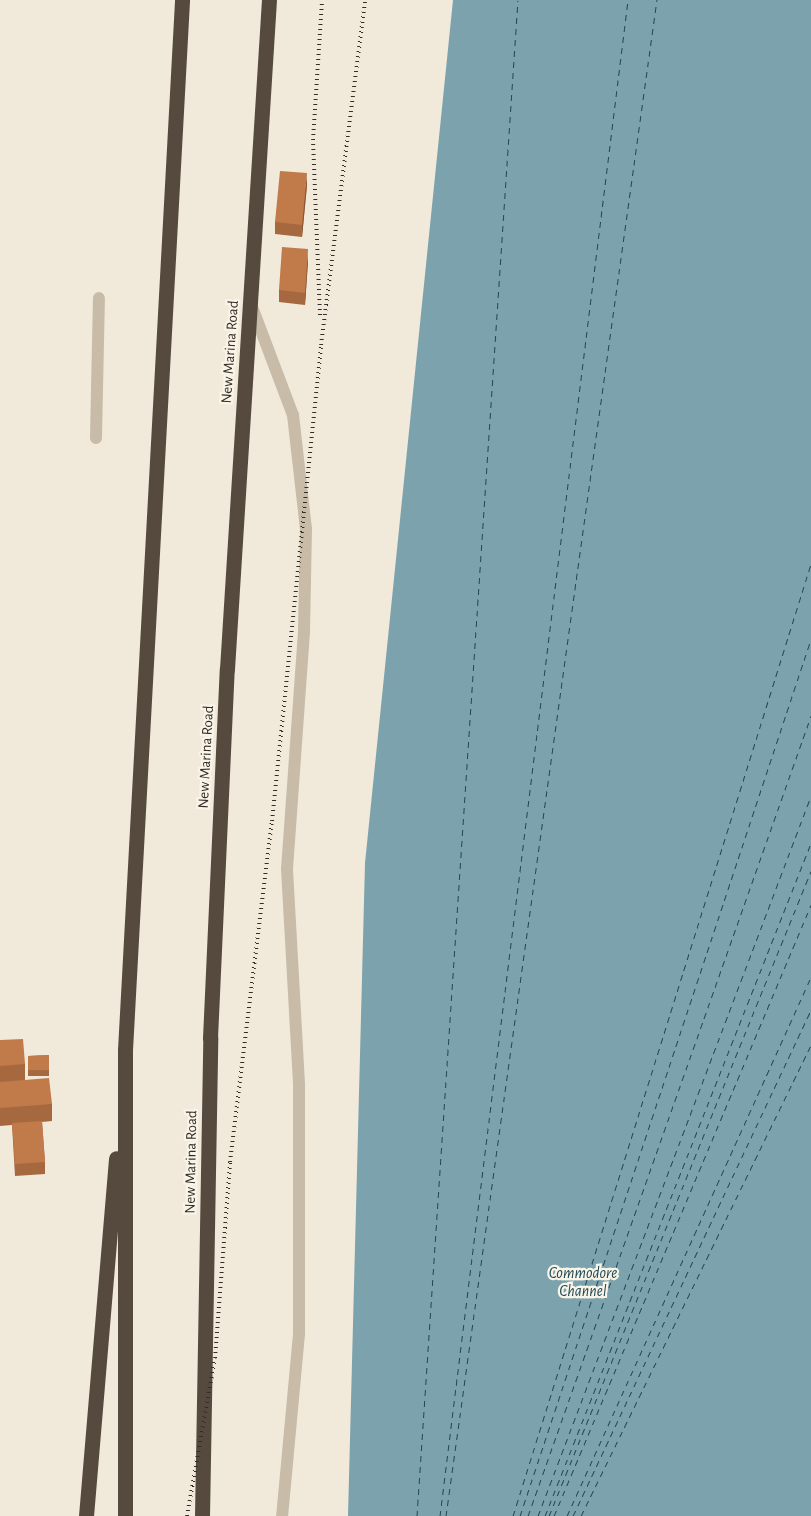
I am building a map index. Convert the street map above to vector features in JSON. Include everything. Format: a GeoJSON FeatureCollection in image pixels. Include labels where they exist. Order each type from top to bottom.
{"type":"FeatureCollection","features":[{"type":"Feature","properties":{"kind":"highway"},"geometry":{"type":"LineString","coordinates":[[86,1516],[125,1050],[182,0]]}},
{"type":"Feature","properties":{"kind":"highway","name":"New Marina Road"},"geometry":{"type":"LineString","coordinates":[[202,1516],[210,1038],[227,669],[270,0]]}},
{"type":"Feature","properties":{"kind":"highway"},"geometry":{"type":"LineString","coordinates":[[125,1050],[125,1516]]}},
{"type":"Feature","properties":{"kind":"lane"},"geometry":{"type":"LineString","coordinates":[[96,438],[99,298]]}},
{"type":"Feature","properties":{"kind":"lane"},"geometry":{"type":"LineString","coordinates":[[250,302],[293,415],[306,529],[304,632],[287,869],[299,1085],[299,1334],[282,1516]]}},
{"type":"Feature","properties":{"kind":"water","name":"Commodore Channel"},"geometry":{"type":"Polygon","coordinates":[[[453,0],[811,0],[811,1516],[348,1516],[365,863],[453,0]]]}},
{"type":"Feature","properties":{"kind":"building"},"geometry":{"type":"Polygon","coordinates":[[[280,171],[307,173],[302,225],[275,222],[280,171]]]}},
{"type":"Feature","properties":{"kind":"building"},"geometry":{"type":"Polygon","coordinates":[[[282,247],[308,249],[305,293],[279,290],[282,247]]]}},
{"type":"Feature","properties":{"kind":"building"},"geometry":{"type":"Polygon","coordinates":[[[23,1039],[25,1064],[0,1066],[0,1040],[23,1039]]]}},
{"type":"Feature","properties":{"kind":"building"},"geometry":{"type":"Polygon","coordinates":[[[49,1055],[49,1070],[28,1070],[28,1056],[49,1055]]]}},
{"type":"Feature","properties":{"kind":"building"},"geometry":{"type":"Polygon","coordinates":[[[49,1078],[52,1104],[0,1108],[0,1082],[49,1078]]]}},
{"type":"Feature","properties":{"kind":"building"},"geometry":{"type":"Polygon","coordinates":[[[42,1121],[45,1162],[15,1164],[12,1123],[42,1121]]]}},
{"type":"Feature","properties":{"kind":"ferry route"},"geometry":{"type":"LineString","coordinates":[[417,1516],[518,0]]}},
{"type":"Feature","properties":{"kind":"ferry route"},"geometry":{"type":"LineString","coordinates":[[440,1516],[628,0]]}},
{"type":"Feature","properties":{"kind":"ferry route"},"geometry":{"type":"LineString","coordinates":[[446,1516],[657,0]]}},
{"type":"Feature","properties":{"kind":"ferry route"},"geometry":{"type":"LineString","coordinates":[[513,1516],[811,564]]}},
{"type":"Feature","properties":{"kind":"ferry route"},"geometry":{"type":"LineString","coordinates":[[520,1516],[811,639]]}},
{"type":"Feature","properties":{"kind":"ferry route"},"geometry":{"type":"LineString","coordinates":[[528,1516],[811,716]]}},
{"type":"Feature","properties":{"kind":"ferry route"},"geometry":{"type":"LineString","coordinates":[[538,1516],[811,796]]}},
{"type":"Feature","properties":{"kind":"ferry route"},"geometry":{"type":"LineString","coordinates":[[545,1516],[811,843]]}},
{"type":"Feature","properties":{"kind":"ferry route"},"geometry":{"type":"LineString","coordinates":[[549,1516],[811,871]]}},
{"type":"Feature","properties":{"kind":"ferry route"},"geometry":{"type":"LineString","coordinates":[[554,1516],[811,905]]}},
{"type":"Feature","properties":{"kind":"ferry route"},"geometry":{"type":"LineString","coordinates":[[567,1516],[811,977]]}},
{"type":"Feature","properties":{"kind":"ferry route"},"geometry":{"type":"LineString","coordinates":[[573,1516],[811,1010]]}},
{"type":"Feature","properties":{"kind":"ferry route"},"geometry":{"type":"LineString","coordinates":[[581,1516],[811,1045]]}},
{"type":"Feature","properties":{"kind":"railway"},"geometry":{"type":"LineString","coordinates":[[320,315],[313,140],[322,0]]}},
{"type":"Feature","properties":{"kind":"railway"},"geometry":{"type":"LineString","coordinates":[[187,1516],[215,1358],[230,1162],[272,821],[321,345],[365,0]]}}]}
